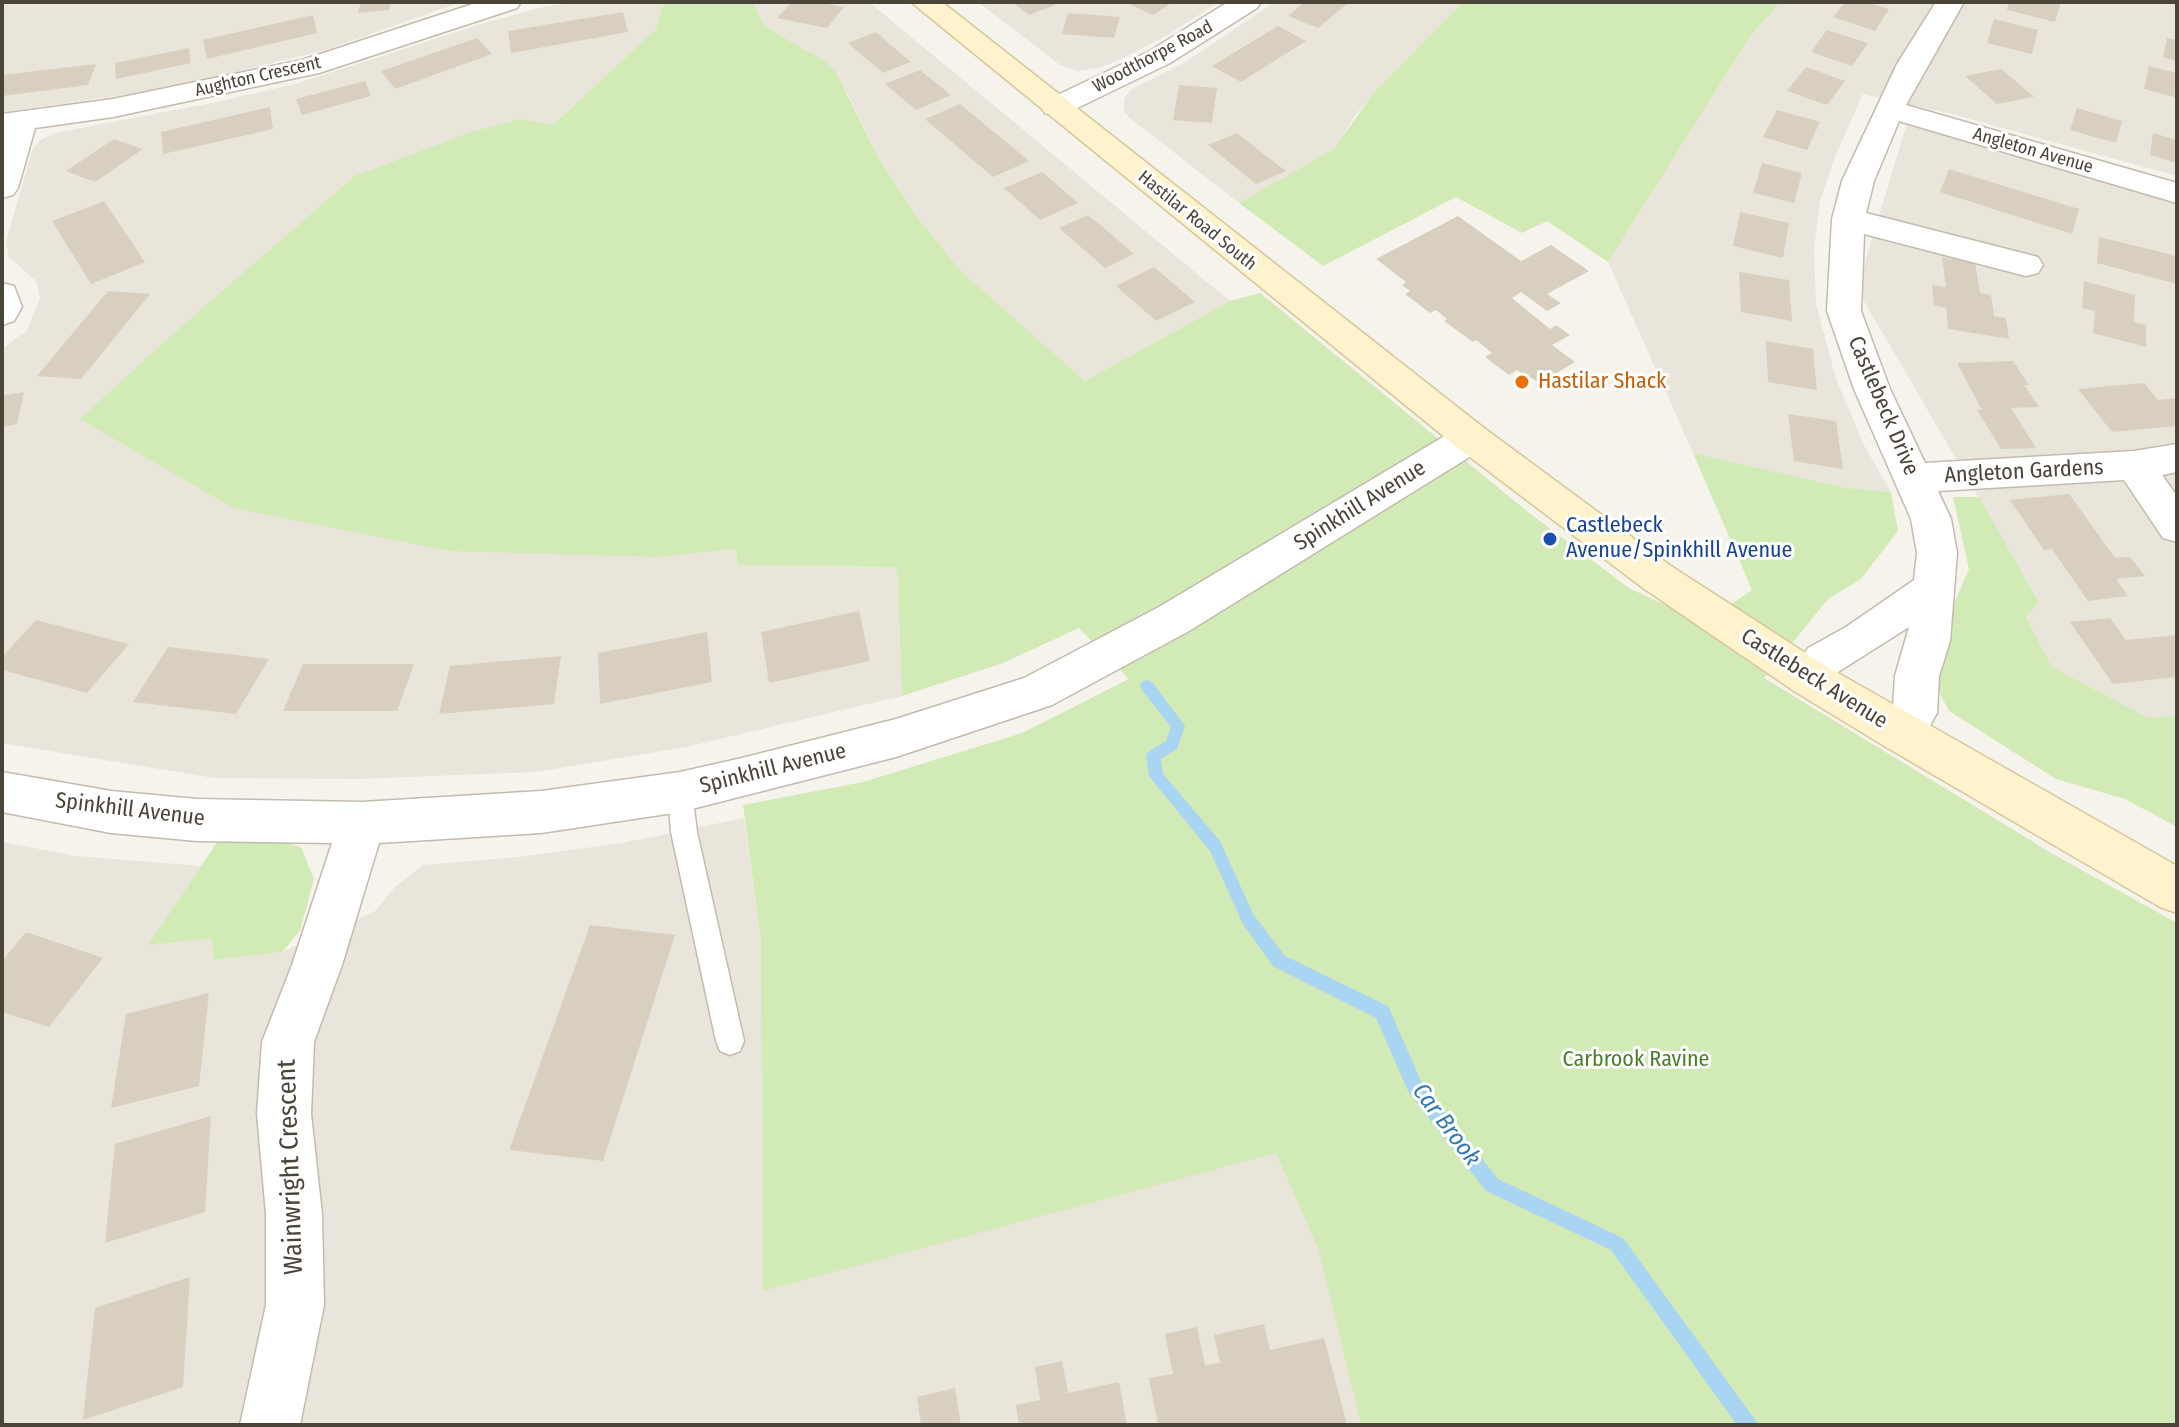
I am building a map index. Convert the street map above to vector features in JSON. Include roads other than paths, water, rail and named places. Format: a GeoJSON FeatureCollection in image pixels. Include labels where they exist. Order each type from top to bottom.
{"type":"FeatureCollection","features":[{"type":"Feature","properties":{"kind":"street","name":"Aughton Crescent"},"geometry":{"type":"LineString","coordinates":[[11,122],[127,105],[309,67],[507,2]]}},
{"type":"Feature","properties":{"kind":"street","name":"Hastilar Road South"},"geometry":{"type":"LineString","coordinates":[[925,2],[1471,438]]}},
{"type":"Feature","properties":{"kind":"street","name":"Woodthorpe Road"},"geometry":{"type":"LineString","coordinates":[[1056,107],[1160,57],[1247,2]]}},
{"type":"Feature","properties":{"kind":"street","name":"Castlebeck Drive"},"geometry":{"type":"LineString","coordinates":[[1902,734],[1915,713],[1917,676],[1929,641],[1937,553],[1931,519],[1872,389],[1844,311],[1848,219],[1858,181],[1889,109],[1950,2]]}},
{"type":"Feature","properties":{"kind":"street","name":"Angleton Avenue"},"geometry":{"type":"LineString","coordinates":[[1889,109],[2177,193]]}},
{"type":"Feature","properties":{"kind":"street"},"geometry":{"type":"LineString","coordinates":[[2,188],[11,122]]}},
{"type":"Feature","properties":{"kind":"street"},"geometry":{"type":"LineString","coordinates":[[1848,219],[2026,265]]}},
{"type":"Feature","properties":{"kind":"street"},"geometry":{"type":"LineString","coordinates":[[2,294],[5,307],[2,313]]}},
{"type":"Feature","properties":{"kind":"street","name":"Castlebeck Avenue"},"geometry":{"type":"LineString","coordinates":[[1471,438],[1657,577],[1809,678],[2177,891]]}},
{"type":"Feature","properties":{"kind":"street","name":"Spinkhill Avenue"},"geometry":{"type":"LineString","coordinates":[[2,792],[111,812],[197,820],[362,823],[541,812],[680,792],[896,738],[1037,692],[1174,619],[1471,438]]}},
{"type":"Feature","properties":{"kind":"street","name":"Angleton Gardens"},"geometry":{"type":"LineString","coordinates":[[1914,478],[2134,465],[2177,458]]}},
{"type":"Feature","properties":{"kind":"street","name":"Angleton Gardens"},"geometry":{"type":"LineString","coordinates":[[2134,465],[2177,527]]}},
{"type":"Feature","properties":{"kind":"street"},"geometry":{"type":"LineString","coordinates":[[1809,678],[1823,660],[1861,639],[1932,589]]}},
{"type":"Feature","properties":{"kind":"street","name":"Wainwright Crescent"},"geometry":{"type":"LineString","coordinates":[[270,1425],[295,1305],[294,1214],[284,1114],[288,1042],[317,965],[362,823]]}},
{"type":"Feature","properties":{"kind":"lane"},"geometry":{"type":"LineString","coordinates":[[680,792],[684,832],[730,1041]]}},
{"type":"Feature","properties":{"kind":"waterway","name":"Car Brook"},"geometry":{"type":"LineString","coordinates":[[1147,686],[1178,726],[1172,745],[1153,756],[1156,776],[1215,846],[1248,919],[1279,961],[1382,1012],[1415,1087],[1492,1185],[1617,1244],[1749,1425]]}},
{"type":"Feature","properties":{"kind":"place","name":"Hastilar Shack"},"geometry":{"type":"Point","coordinates":[1522,382]}},
{"type":"Feature","properties":{"kind":"place","name":"Castlebeck Avenue/Spinkhill Avenue"},"geometry":{"type":"Point","coordinates":[1550,539]}},
{"type":"Feature","properties":{"kind":"park label","name":"Carbrook Ravine"},"geometry":{"type":"Point","coordinates":[1636,1060]}}]}
